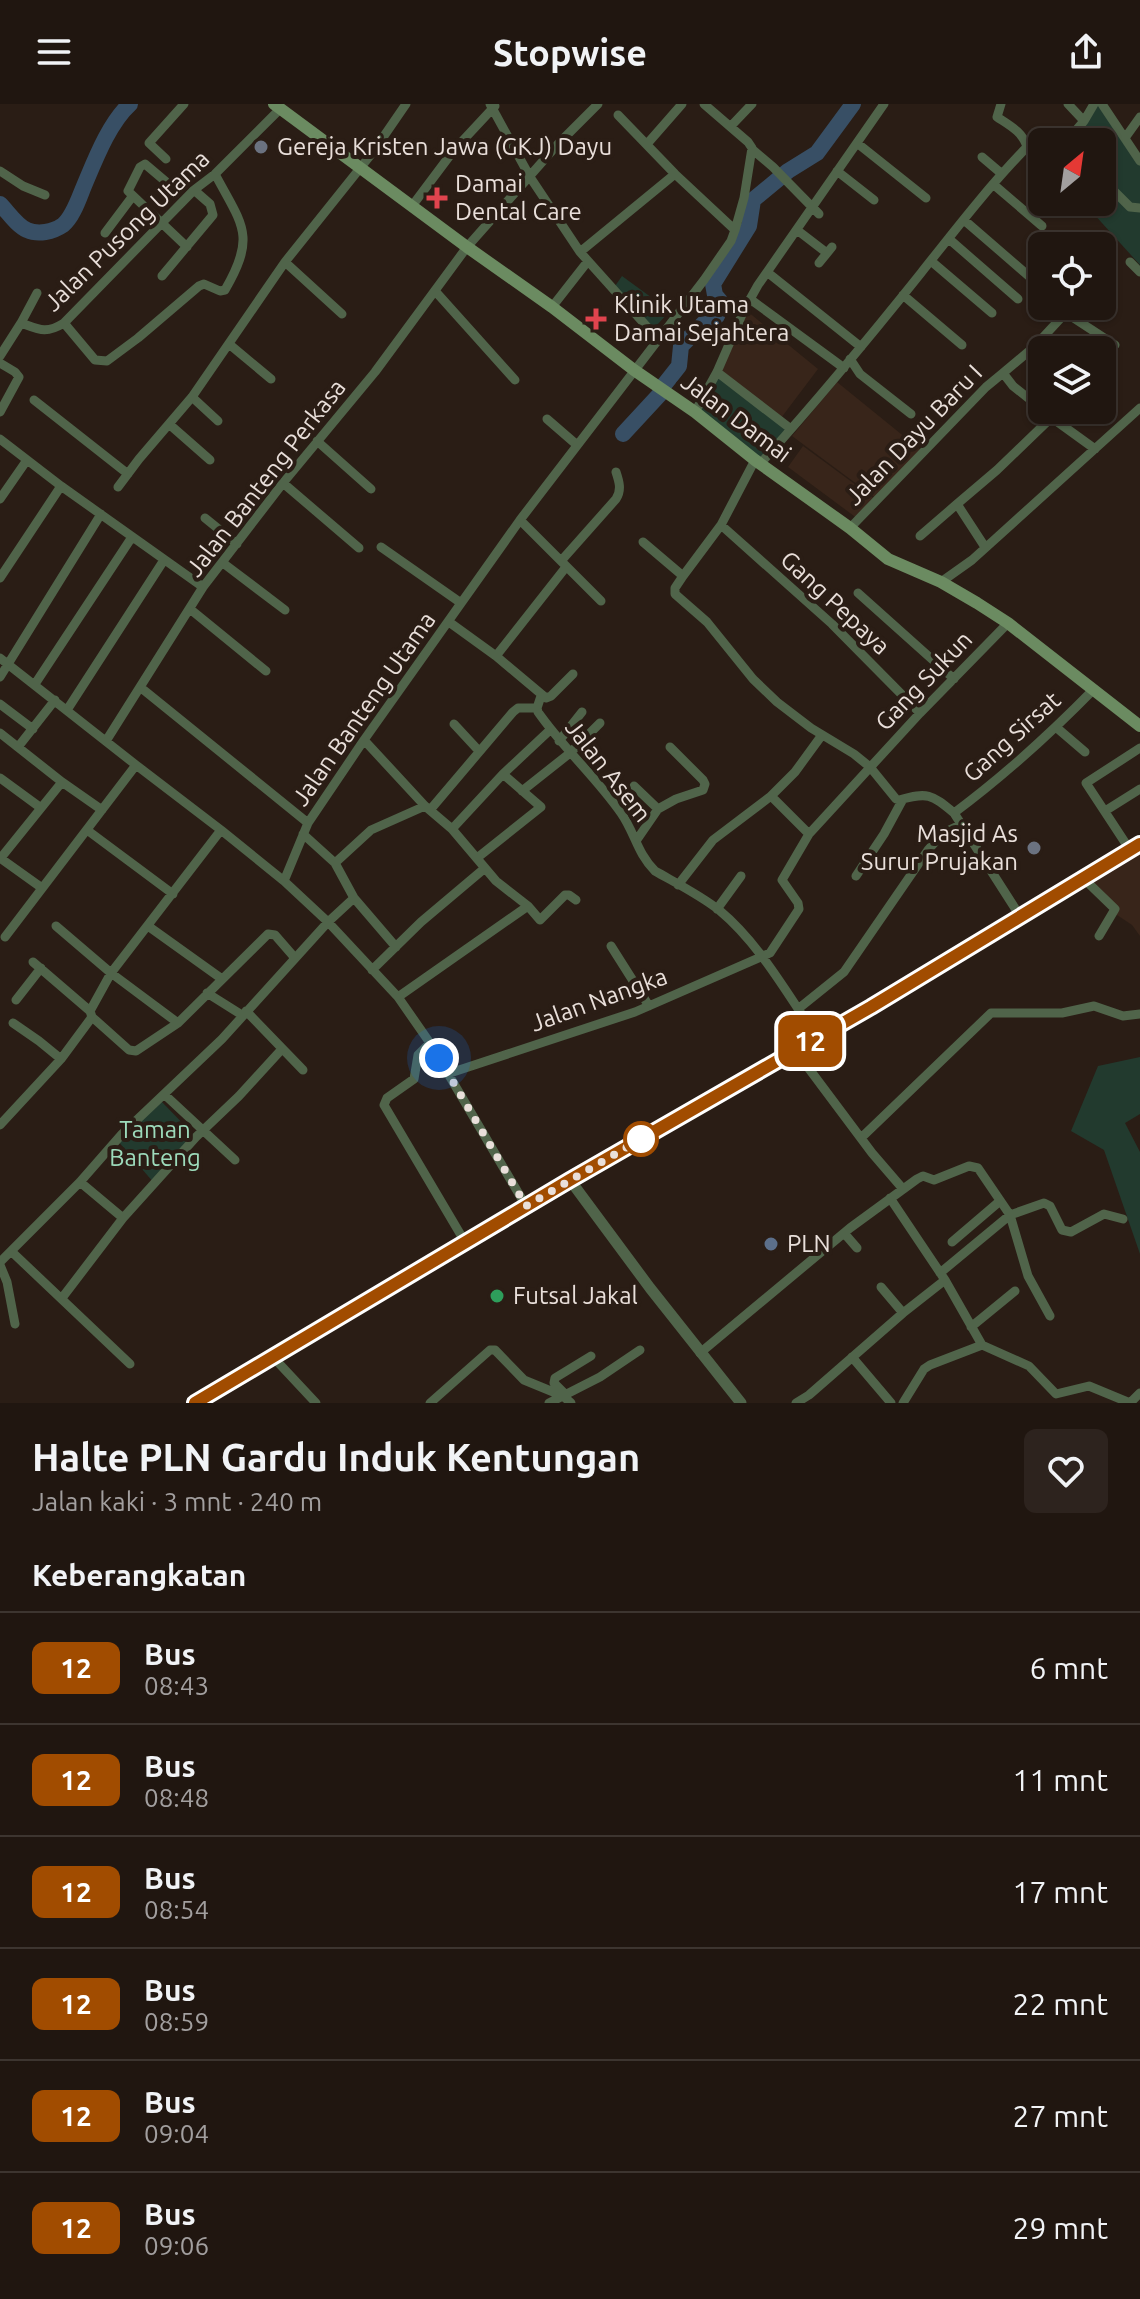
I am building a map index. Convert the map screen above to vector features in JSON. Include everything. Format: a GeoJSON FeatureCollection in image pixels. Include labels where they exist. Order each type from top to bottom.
{"type":"FeatureCollection","features":[{"type":"Feature","properties":{"kind":"main road","name":"Jalan Damai"},"geometry":{"type":"LineString","coordinates":[[277,106],[695,412],[888,559],[941,582],[1008,623],[1140,726]]}},
{"type":"Feature","properties":{"kind":"main road"},"geometry":{"type":"LineString","coordinates":[[195,1403],[1135,847]]}},
{"type":"Feature","properties":{"kind":"street"},"geometry":{"type":"LineString","coordinates":[[166,159],[149,143],[184,104]]}},
{"type":"Feature","properties":{"kind":"street"},"geometry":{"type":"LineString","coordinates":[[118,487],[192,397],[285,262],[406,104]]}},
{"type":"Feature","properties":{"kind":"street","name":"Jalan Banteng Perkasa"},"geometry":{"type":"LineString","coordinates":[[106,741],[203,587],[283,483],[359,393],[467,247],[558,144],[598,104]]}},
{"type":"Feature","properties":{"kind":"street"},"geometry":{"type":"LineString","coordinates":[[647,144],[682,104]]}},
{"type":"Feature","properties":{"kind":"street"},"geometry":{"type":"LineString","coordinates":[[704,104],[750,144],[814,210]]}},
{"type":"Feature","properties":{"kind":"street"},"geometry":{"type":"LineString","coordinates":[[731,126],[752,104]]}},
{"type":"Feature","properties":{"kind":"street"},"geometry":{"type":"LineString","coordinates":[[695,412],[750,299],[884,104]]}},
{"type":"Feature","properties":{"kind":"street"},"geometry":{"type":"LineString","coordinates":[[1001,104],[997,117],[1020,134],[1027,147],[993,184],[844,368],[758,462],[721,525],[675,588],[677,597],[707,622],[753,679],[777,702],[870,767],[896,799],[920,794],[930,796],[954,813],[1020,916]]}},
{"type":"Feature","properties":{"kind":"street"},"geometry":{"type":"LineString","coordinates":[[1068,104],[1084,121]]}},
{"type":"Feature","properties":{"kind":"street"},"geometry":{"type":"LineString","coordinates":[[1078,128],[1094,104]]}},
{"type":"Feature","properties":{"kind":"street"},"geometry":{"type":"LineString","coordinates":[[1102,104],[1140,161]]}},
{"type":"Feature","properties":{"kind":"street"},"geometry":{"type":"LineString","coordinates":[[412,206],[493,105],[530,177],[580,252],[658,339]]}},
{"type":"Feature","properties":{"kind":"street","name":"Jalan Pusong Utama"},"geometry":{"type":"LineString","coordinates":[[0,356],[21,323],[52,330],[64,323],[194,190],[215,174],[277,106]]}},
{"type":"Feature","properties":{"kind":"street"},"geometry":{"type":"LineString","coordinates":[[618,115],[735,230]]}},
{"type":"Feature","properties":{"kind":"street"},"geometry":{"type":"LineString","coordinates":[[1125,138],[1140,117]]}},
{"type":"Feature","properties":{"kind":"street"},"geometry":{"type":"LineString","coordinates":[[857,143],[926,198]]}},
{"type":"Feature","properties":{"kind":"street","name":"Jalan Banteng Utama"},"geometry":{"type":"LineString","coordinates":[[284,881],[308,823],[364,740],[520,520],[731,241],[744,198],[753,150]]}},
{"type":"Feature","properties":{"kind":"street"},"geometry":{"type":"LineString","coordinates":[[982,157],[1002,174]]}},
{"type":"Feature","properties":{"kind":"street"},"geometry":{"type":"LineString","coordinates":[[171,186],[142,164],[128,191],[187,247]]}},
{"type":"Feature","properties":{"kind":"street"},"geometry":{"type":"LineString","coordinates":[[0,171],[23,186],[45,195]]}},
{"type":"Feature","properties":{"kind":"street"},"geometry":{"type":"LineString","coordinates":[[837,171],[874,200]]}},
{"type":"Feature","properties":{"kind":"street"},"geometry":{"type":"LineString","coordinates":[[64,323],[95,360],[107,361],[199,286],[204,284],[225,290],[240,259],[245,239],[241,222],[215,174]]}},
{"type":"Feature","properties":{"kind":"street"},"geometry":{"type":"LineString","coordinates":[[580,252],[675,174]]}},
{"type":"Feature","properties":{"kind":"street"},"geometry":{"type":"LineString","coordinates":[[993,184],[1042,226]]}},
{"type":"Feature","properties":{"kind":"street"},"geometry":{"type":"LineString","coordinates":[[162,276],[213,215],[210,204],[194,190]]}},
{"type":"Feature","properties":{"kind":"street"},"geometry":{"type":"LineString","coordinates":[[1116,193],[1130,207],[1140,208]]}},
{"type":"Feature","properties":{"kind":"street"},"geometry":{"type":"LineString","coordinates":[[105,233],[132,197]]}},
{"type":"Feature","properties":{"kind":"street"},"geometry":{"type":"LineString","coordinates":[[964,220],[1028,275]]}},
{"type":"Feature","properties":{"kind":"street"},"geometry":{"type":"LineString","coordinates":[[798,231],[829,250],[819,263]]}},
{"type":"Feature","properties":{"kind":"street"},"geometry":{"type":"LineString","coordinates":[[949,239],[1018,299]]}},
{"type":"Feature","properties":{"kind":"street"},"geometry":{"type":"LineString","coordinates":[[552,307],[588,261]]}},
{"type":"Feature","properties":{"kind":"street"},"geometry":{"type":"LineString","coordinates":[[931,261],[992,313]]}},
{"type":"Feature","properties":{"kind":"street"},"geometry":{"type":"LineString","coordinates":[[285,262],[342,314]]}},
{"type":"Feature","properties":{"kind":"street"},"geometry":{"type":"LineString","coordinates":[[1130,262],[1140,272]]}},
{"type":"Feature","properties":{"kind":"street"},"geometry":{"type":"LineString","coordinates":[[768,273],[861,347]]}},
{"type":"Feature","properties":{"kind":"street"},"geometry":{"type":"LineString","coordinates":[[436,292],[515,380]]}},
{"type":"Feature","properties":{"kind":"street"},"geometry":{"type":"LineString","coordinates":[[21,323],[37,293]]}},
{"type":"Feature","properties":{"kind":"street"},"geometry":{"type":"LineString","coordinates":[[903,295],[962,345]]}},
{"type":"Feature","properties":{"kind":"street"},"geometry":{"type":"LineString","coordinates":[[750,299],[844,368]]}},
{"type":"Feature","properties":{"kind":"street"},"geometry":{"type":"LineString","coordinates":[[1003,373],[1034,347],[1059,320]]}},
{"type":"Feature","properties":{"kind":"street"},"geometry":{"type":"LineString","coordinates":[[1083,320],[1104,336]]}},
{"type":"Feature","properties":{"kind":"street"},"geometry":{"type":"LineString","coordinates":[[229,344],[271,379]]}},
{"type":"Feature","properties":{"kind":"street"},"geometry":{"type":"LineString","coordinates":[[850,359],[860,374],[911,414]]}},
{"type":"Feature","properties":{"kind":"street"},"geometry":{"type":"LineString","coordinates":[[0,363],[19,377],[0,412]]}},
{"type":"Feature","properties":{"kind":"street"},"geometry":{"type":"LineString","coordinates":[[717,372],[791,429]]}},
{"type":"Feature","properties":{"kind":"street","name":"Jalan Dayu Baru I"},"geometry":{"type":"LineString","coordinates":[[850,528],[1003,373],[1028,398]]}},
{"type":"Feature","properties":{"kind":"street"},"geometry":{"type":"LineString","coordinates":[[192,397],[218,421]]}},
{"type":"Feature","properties":{"kind":"street"},"geometry":{"type":"LineString","coordinates":[[34,400],[128,474]]}},
{"type":"Feature","properties":{"kind":"street"},"geometry":{"type":"LineString","coordinates":[[941,582],[985,547],[1140,408]]}},
{"type":"Feature","properties":{"kind":"street"},"geometry":{"type":"LineString","coordinates":[[547,419],[577,445]]}},
{"type":"Feature","properties":{"kind":"street"},"geometry":{"type":"LineString","coordinates":[[169,424],[210,460]]}},
{"type":"Feature","properties":{"kind":"street"},"geometry":{"type":"LineString","coordinates":[[920,536],[1045,424]]}},
{"type":"Feature","properties":{"kind":"street","name":"Jalan Dayu Baru I"},"geometry":{"type":"LineString","coordinates":[[1061,424],[1095,449]]}},
{"type":"Feature","properties":{"kind":"street"},"geometry":{"type":"LineString","coordinates":[[0,439],[203,587]]}},
{"type":"Feature","properties":{"kind":"street"},"geometry":{"type":"LineString","coordinates":[[317,441],[371,489]]}},
{"type":"Feature","properties":{"kind":"street"},"geometry":{"type":"LineString","coordinates":[[0,499],[27,460]]}},
{"type":"Feature","properties":{"kind":"street"},"geometry":{"type":"LineString","coordinates":[[496,656],[619,495],[620,483],[616,472]]}},
{"type":"Feature","properties":{"kind":"street"},"geometry":{"type":"LineString","coordinates":[[283,483],[359,548]]}},
{"type":"Feature","properties":{"kind":"street"},"geometry":{"type":"LineString","coordinates":[[0,578],[61,486]]}},
{"type":"Feature","properties":{"kind":"street"},"geometry":{"type":"LineString","coordinates":[[957,504],[985,547]]}},
{"type":"Feature","properties":{"kind":"street"},"geometry":{"type":"LineString","coordinates":[[0,677],[4,661],[101,514]]}},
{"type":"Feature","properties":{"kind":"street"},"geometry":{"type":"LineString","coordinates":[[205,518],[237,544]]}},
{"type":"Feature","properties":{"kind":"street"},"geometry":{"type":"LineString","coordinates":[[520,520],[601,601]]}},
{"type":"Feature","properties":{"kind":"street","name":"Gang Pepaya"},"geometry":{"type":"LineString","coordinates":[[721,525],[832,624],[920,713]]}},
{"type":"Feature","properties":{"kind":"street"},"geometry":{"type":"LineString","coordinates":[[35,684],[132,537]]}},
{"type":"Feature","properties":{"kind":"street"},"geometry":{"type":"LineString","coordinates":[[643,542],[683,576]]}},
{"type":"Feature","properties":{"kind":"street"},"geometry":{"type":"LineString","coordinates":[[381,547],[461,603]]}},
{"type":"Feature","properties":{"kind":"street"},"geometry":{"type":"LineString","coordinates":[[67,710],[164,560]]}},
{"type":"Feature","properties":{"kind":"street"},"geometry":{"type":"LineString","coordinates":[[223,563],[285,610]]}},
{"type":"Feature","properties":{"kind":"street"},"geometry":{"type":"LineString","coordinates":[[858,593],[954,679]]}},
{"type":"Feature","properties":{"kind":"street"},"geometry":{"type":"LineString","coordinates":[[190,609],[266,671]]}},
{"type":"Feature","properties":{"kind":"street"},"geometry":{"type":"LineString","coordinates":[[449,622],[496,656],[541,696],[549,698],[573,674]]}},
{"type":"Feature","properties":{"kind":"street","name":"Gang Sukun"},"geometry":{"type":"LineString","coordinates":[[761,957],[770,953],[799,909],[782,880],[809,834],[1008,623]]}},
{"type":"Feature","properties":{"kind":"street"},"geometry":{"type":"LineString","coordinates":[[4,661],[221,830],[284,881],[328,922],[398,997],[415,1021],[526,1206]]}},
{"type":"Feature","properties":{"kind":"street"},"geometry":{"type":"LineString","coordinates":[[140,687],[308,823]]}},
{"type":"Feature","properties":{"kind":"street","name":"Gang Sirsat"},"geometry":{"type":"LineString","coordinates":[[954,813],[1057,728],[1094,689]]}},
{"type":"Feature","properties":{"kind":"street","name":"Jalan Asem"},"geometry":{"type":"LineString","coordinates":[[541,696],[537,708],[550,730],[622,814],[655,871],[717,909],[753,944],[817,1037]]}},
{"type":"Feature","properties":{"kind":"street"},"geometry":{"type":"LineString","coordinates":[[18,747],[55,700]]}},
{"type":"Feature","properties":{"kind":"street"},"geometry":{"type":"LineString","coordinates":[[0,704],[33,729]]}},
{"type":"Feature","properties":{"kind":"street"},"geometry":{"type":"LineString","coordinates":[[335,863],[371,830],[427,808],[518,708],[537,708]]}},
{"type":"Feature","properties":{"kind":"street"},"geometry":{"type":"LineString","coordinates":[[559,741],[582,712]]}},
{"type":"Feature","properties":{"kind":"street"},"geometry":{"type":"LineString","coordinates":[[522,791],[570,753],[600,723]]}},
{"type":"Feature","properties":{"kind":"street"},"geometry":{"type":"LineString","coordinates":[[454,724],[479,751]]}},
{"type":"Feature","properties":{"kind":"street"},"geometry":{"type":"LineString","coordinates":[[1057,728],[1085,752]]}},
{"type":"Feature","properties":{"kind":"street"},"geometry":{"type":"LineString","coordinates":[[452,829],[503,774],[550,730]]}},
{"type":"Feature","properties":{"kind":"street"},"geometry":{"type":"LineString","coordinates":[[0,733],[102,810]]}},
{"type":"Feature","properties":{"kind":"street"},"geometry":{"type":"LineString","coordinates":[[678,885],[713,840],[771,796],[795,772],[822,735]]}},
{"type":"Feature","properties":{"kind":"street"},"geometry":{"type":"LineString","coordinates":[[364,740],[427,808],[452,829],[496,881],[528,906],[540,920],[565,895],[576,900]]}},
{"type":"Feature","properties":{"kind":"street"},"geometry":{"type":"LineString","coordinates":[[639,848],[658,809],[703,790],[705,784],[670,747]]}},
{"type":"Feature","properties":{"kind":"street"},"geometry":{"type":"LineString","coordinates":[[1135,847],[1105,811],[1087,782],[1140,748]]}},
{"type":"Feature","properties":{"kind":"street"},"geometry":{"type":"LineString","coordinates":[[5,937],[136,765]]}},
{"type":"Feature","properties":{"kind":"street"},"geometry":{"type":"LineString","coordinates":[[477,858],[541,807],[503,774]]}},
{"type":"Feature","properties":{"kind":"street"},"geometry":{"type":"LineString","coordinates":[[0,778],[41,808]]}},
{"type":"Feature","properties":{"kind":"street"},"geometry":{"type":"LineString","coordinates":[[42,888],[0,858],[62,782]]}},
{"type":"Feature","properties":{"kind":"street"},"geometry":{"type":"LineString","coordinates":[[634,786],[658,809]]}},
{"type":"Feature","properties":{"kind":"street"},"geometry":{"type":"LineString","coordinates":[[1105,811],[1140,789]]}},
{"type":"Feature","properties":{"kind":"street"},"geometry":{"type":"LineString","coordinates":[[771,796],[809,834]]}},
{"type":"Feature","properties":{"kind":"street"},"geometry":{"type":"LineString","coordinates":[[856,876],[903,799]]}},
{"type":"Feature","properties":{"kind":"street"},"geometry":{"type":"LineString","coordinates":[[798,1009],[844,972],[928,850],[943,833],[962,824]]}},
{"type":"Feature","properties":{"kind":"street"},"geometry":{"type":"LineString","coordinates":[[87,830],[173,894]]}},
{"type":"Feature","properties":{"kind":"street"},"geometry":{"type":"LineString","coordinates":[[0,1125],[61,1059],[91,1014],[111,973],[221,830]]}},
{"type":"Feature","properties":{"kind":"street"},"geometry":{"type":"LineString","coordinates":[[303,834],[335,863],[354,898],[396,947]]}},
{"type":"Feature","properties":{"kind":"street"},"geometry":{"type":"LineString","coordinates":[[372,970],[421,922],[485,868]]}},
{"type":"Feature","properties":{"kind":"street"},"geometry":{"type":"LineString","coordinates":[[717,909],[741,876]]}},
{"type":"Feature","properties":{"kind":"street"},"geometry":{"type":"LineString","coordinates":[[1083,878],[1115,909],[1099,936]]}},
{"type":"Feature","properties":{"kind":"street"},"geometry":{"type":"LineString","coordinates":[[15,1324],[7,1282],[0,1264],[122,1134],[222,1039],[328,922],[354,898]]}},
{"type":"Feature","properties":{"kind":"street"},"geometry":{"type":"LineString","coordinates":[[398,997],[528,906]]}},
{"type":"Feature","properties":{"kind":"street"},"geometry":{"type":"LineString","coordinates":[[56,926],[111,973],[178,1023]]}},
{"type":"Feature","properties":{"kind":"street"},"geometry":{"type":"LineString","coordinates":[[148,926],[222,979]]}},
{"type":"Feature","properties":{"kind":"street"},"geometry":{"type":"LineString","coordinates":[[16,1000],[37,965],[132,1051],[141,1049],[178,1023],[268,934],[275,935],[295,958]]}},
{"type":"Feature","properties":{"kind":"street"},"geometry":{"type":"LineString","coordinates":[[611,946],[649,1006]]}},
{"type":"Feature","properties":{"kind":"street","name":"Jalan Nangka"},"geometry":{"type":"LineString","coordinates":[[447,1074],[600,1025],[761,957]]}},
{"type":"Feature","properties":{"kind":"street"},"geometry":{"type":"LineString","coordinates":[[207,993],[244,1013],[303,1070]]}},
{"type":"Feature","properties":{"kind":"street"},"geometry":{"type":"LineString","coordinates":[[861,1138],[991,1013],[1062,1013],[1094,1006],[1123,1016],[1140,1014]]}},
{"type":"Feature","properties":{"kind":"street"},"geometry":{"type":"LineString","coordinates":[[13,1023],[61,1059]]}},
{"type":"Feature","properties":{"kind":"street"},"geometry":{"type":"LineString","coordinates":[[430,1043],[418,1055],[414,1079],[387,1098],[384,1105],[465,1242]]}},
{"type":"Feature","properties":{"kind":"street"},"geometry":{"type":"LineString","coordinates":[[62,1298],[123,1218],[282,1049]]}},
{"type":"Feature","properties":{"kind":"street"},"geometry":{"type":"LineString","coordinates":[[795,1050],[903,1189]]}},
{"type":"Feature","properties":{"kind":"street"},"geometry":{"type":"LineString","coordinates":[[165,1095],[235,1160]]}},
{"type":"Feature","properties":{"kind":"street"},"geometry":{"type":"LineString","coordinates":[[700,1353],[844,1233],[903,1189],[923,1176],[934,1180],[974,1166],[1010,1215],[1028,1276],[1050,1316]]}},
{"type":"Feature","properties":{"kind":"street"},"geometry":{"type":"LineString","coordinates":[[570,1180],[741,1403]]}},
{"type":"Feature","properties":{"kind":"street"},"geometry":{"type":"LineString","coordinates":[[80,1182],[123,1218]]}},
{"type":"Feature","properties":{"kind":"street"},"geometry":{"type":"LineString","coordinates":[[890,1198],[942,1276],[982,1345],[1029,1366],[1056,1394],[1093,1387],[1135,1399]]}},
{"type":"Feature","properties":{"kind":"street"},"geometry":{"type":"LineString","coordinates":[[952,1242],[1000,1201]]}},
{"type":"Feature","properties":{"kind":"street"},"geometry":{"type":"LineString","coordinates":[[796,1403],[903,1313],[1010,1215],[1047,1204],[1062,1230],[1067,1232],[1104,1214],[1123,1219]]}},
{"type":"Feature","properties":{"kind":"street"},"geometry":{"type":"LineString","coordinates":[[844,1233],[857,1248]]}},
{"type":"Feature","properties":{"kind":"street"},"geometry":{"type":"LineString","coordinates":[[12,1252],[130,1364]]}},
{"type":"Feature","properties":{"kind":"street"},"geometry":{"type":"LineString","coordinates":[[881,1287],[903,1313]]}},
{"type":"Feature","properties":{"kind":"street"},"geometry":{"type":"LineString","coordinates":[[971,1327],[1015,1291]]}},
{"type":"Feature","properties":{"kind":"street"},"geometry":{"type":"LineString","coordinates":[[903,1403],[930,1365],[982,1345]]}},
{"type":"Feature","properties":{"kind":"street"},"geometry":{"type":"LineString","coordinates":[[435,1401],[490,1350],[495,1350],[524,1380],[567,1398]]}},
{"type":"Feature","properties":{"kind":"street"},"geometry":{"type":"LineString","coordinates":[[549,1403],[567,1398],[640,1350]]}},
{"type":"Feature","properties":{"kind":"street"},"geometry":{"type":"LineString","coordinates":[[567,1398],[555,1386],[555,1378],[591,1356]]}},
{"type":"Feature","properties":{"kind":"street"},"geometry":{"type":"LineString","coordinates":[[273,1357],[316,1403]]}},
{"type":"Feature","properties":{"kind":"street"},"geometry":{"type":"LineString","coordinates":[[852,1357],[891,1403]]}},
{"type":"Feature","properties":{"kind":"shaded area"},"geometry":{"type":"Polygon","coordinates":[[[747,311],[818,369],[781,418],[721,370],[747,311]]]}},
{"type":"Feature","properties":{"kind":"shaded area"},"geometry":{"type":"Polygon","coordinates":[[[837,382],[922,451],[877,499],[792,436],[837,382]]]}},
{"type":"Feature","properties":{"kind":"shaded area"},"geometry":{"type":"Polygon","coordinates":[[[803,446],[875,499],[858,519],[788,467],[803,446]]]}},
{"type":"Feature","properties":{"kind":"shaded area"},"geometry":{"type":"Polygon","coordinates":[[[1140,846],[1140,936],[1132,925],[1111,911],[1085,880],[1140,846]]]}},
{"type":"Feature","properties":{"kind":"green space"},"geometry":{"type":"Polygon","coordinates":[[[1095,104],[1101,104],[1140,157],[1140,265],[1116,238],[1116,232],[1110,232],[1096,216],[1116,216],[1116,128],[1075,128],[1095,104]]]}},
{"type":"Feature","properties":{"kind":"green space"},"geometry":{"type":"Polygon","coordinates":[[[622,276],[670,311],[656,326],[647,326],[613,289],[622,276]]]}},
{"type":"Feature","properties":{"kind":"green space"},"geometry":{"type":"Polygon","coordinates":[[[718,373],[791,430],[760,462],[696,410],[718,373]]]}},
{"type":"Feature","properties":{"kind":"green space"},"geometry":{"type":"Polygon","coordinates":[[[1140,1057],[1140,1114],[1125,1123],[1140,1152],[1140,1254],[1104,1150],[1071,1131],[1098,1066],[1140,1057]]]}},
{"type":"Feature","properties":{"kind":"green space","name":"Taman Banteng"},"geometry":{"type":"Polygon","coordinates":[[[161,1101],[195,1136],[154,1183],[117,1140],[161,1101]]]}},
{"type":"Feature","properties":{"kind":"waterway"},"geometry":{"type":"LineString","coordinates":[[0,204],[31,232],[45,232],[63,225],[75,207],[109,131],[130,104]]}},
{"type":"Feature","properties":{"kind":"waterway"},"geometry":{"type":"LineString","coordinates":[[664,385],[679,366],[681,346],[704,323],[717,316],[721,302],[715,295],[713,284],[749,226],[753,200],[788,171],[817,153],[853,104]]}},
{"type":"Feature","properties":{"kind":"waterway"},"geometry":{"type":"LineString","coordinates":[[623,434],[660,394]]}},
{"type":"Feature","properties":{"kind":"bus line","name":"12"},"geometry":{"type":"LineString","coordinates":[[195,1403],[570,1180],[871,1007],[1140,844]]}},
{"type":"Feature","properties":{"kind":"place","name":"Gereja Kristen Jawa (GKJ) Dayu"},"geometry":{"type":"Point","coordinates":[261,147]}},
{"type":"Feature","properties":{"kind":"place","name":"Damai Dental Care"},"geometry":{"type":"Point","coordinates":[437,198]}},
{"type":"Feature","properties":{"kind":"place","name":"Klinik Utama Damai Sejahtera"},"geometry":{"type":"Point","coordinates":[596,319]}},
{"type":"Feature","properties":{"kind":"place","name":"Masjid As Surur Prujakan"},"geometry":{"type":"Point","coordinates":[1034,848]}},
{"type":"Feature","properties":{"kind":"place","name":"PLN"},"geometry":{"type":"Point","coordinates":[771,1244]}},
{"type":"Feature","properties":{"kind":"place","name":"Futsal Jakal"},"geometry":{"type":"Point","coordinates":[497,1296]}},
{"type":"Feature","properties":{"kind":"route"},"geometry":{"type":"LineString","coordinates":[[439,1058],[526,1206],[641,1139]]}}]}
